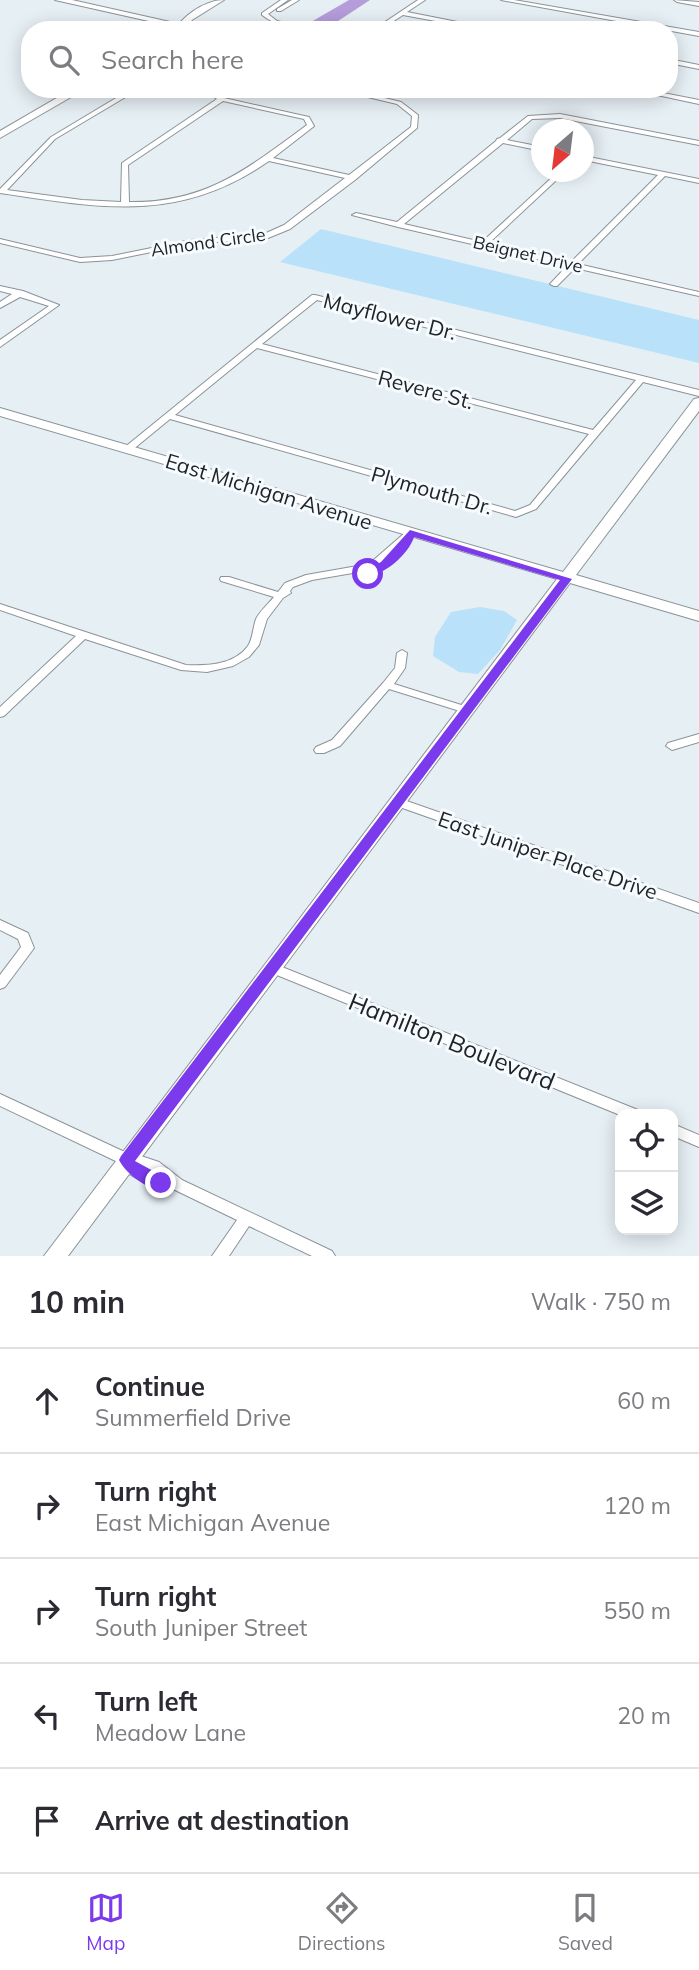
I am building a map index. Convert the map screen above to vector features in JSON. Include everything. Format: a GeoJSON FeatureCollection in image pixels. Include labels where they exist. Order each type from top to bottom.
{"type":"FeatureCollection","features":[{"type":"Feature","properties":{"kind":"street"},"geometry":{"type":"LineString","coordinates":[[58,0],[147,21]]}},
{"type":"Feature","properties":{"kind":"street"},"geometry":{"type":"LineString","coordinates":[[187,21],[220,0]]}},
{"type":"Feature","properties":{"kind":"street"},"geometry":{"type":"LineString","coordinates":[[274,21],[264,14],[285,0]]}},
{"type":"Feature","properties":{"kind":"street"},"geometry":{"type":"LineString","coordinates":[[270,18],[296,0]]}},
{"type":"Feature","properties":{"kind":"street"},"geometry":{"type":"LineString","coordinates":[[390,21],[422,0]]}},
{"type":"Feature","properties":{"kind":"street"},"geometry":{"type":"LineString","coordinates":[[504,0],[624,21]]}},
{"type":"Feature","properties":{"kind":"street"},"geometry":{"type":"LineString","coordinates":[[677,0],[699,4]]}},
{"type":"Feature","properties":{"kind":"street"},"geometry":{"type":"LineString","coordinates":[[402,13],[446,21]]}},
{"type":"Feature","properties":{"kind":"street"},"geometry":{"type":"LineString","coordinates":[[678,30],[699,34]]}},
{"type":"Feature","properties":{"kind":"street"},"geometry":{"type":"LineString","coordinates":[[678,62],[699,66]]}},
{"type":"Feature","properties":{"kind":"street"},"geometry":{"type":"LineString","coordinates":[[0,135],[64,98]]}},
{"type":"Feature","properties":{"kind":"street"},"geometry":{"type":"LineString","coordinates":[[1,191],[53,138],[121,98]]}},
{"type":"Feature","properties":{"kind":"street","name":"Almond Circle"},"geometry":{"type":"LineString","coordinates":[[0,241],[80,260],[112,258],[191,242],[265,236],[287,227],[414,128],[415,115],[399,103],[377,98]]}},
{"type":"Feature","properties":{"kind":"street"},"geometry":{"type":"LineString","coordinates":[[678,98],[699,102]]}},
{"type":"Feature","properties":{"kind":"street"},"geometry":{"type":"LineString","coordinates":[[1,191],[77,204],[125,205],[170,201],[216,189],[311,126],[307,118],[222,99],[124,164],[125,205]]}},
{"type":"Feature","properties":{"kind":"street"},"geometry":{"type":"LineString","coordinates":[[398,225],[524,119],[552,115],[699,143]]}},
{"type":"Feature","properties":{"kind":"street"},"geometry":{"type":"LineString","coordinates":[[499,141],[531,147]]}},
{"type":"Feature","properties":{"kind":"street"},"geometry":{"type":"LineString","coordinates":[[266,158],[352,178]]}},
{"type":"Feature","properties":{"kind":"street"},"geometry":{"type":"LineString","coordinates":[[594,160],[699,181]]}},
{"type":"Feature","properties":{"kind":"street"},"geometry":{"type":"LineString","coordinates":[[554,284],[663,174]]}},
{"type":"Feature","properties":{"kind":"street"},"geometry":{"type":"LineString","coordinates":[[484,244],[551,182]]}},
{"type":"Feature","properties":{"kind":"street","name":"Beignet Drive"},"geometry":{"type":"LineString","coordinates":[[356,215],[699,294]]}},
{"type":"Feature","properties":{"kind":"street"},"geometry":{"type":"LineString","coordinates":[[0,288],[55,305],[4,337],[0,344]]}},
{"type":"Feature","properties":{"kind":"street"},"geometry":{"type":"LineString","coordinates":[[0,306],[20,293]]}},
{"type":"Feature","properties":{"kind":"street","name":"Mayflower Dr."},"geometry":{"type":"LineString","coordinates":[[128,449],[315,297],[699,393]]}},
{"type":"Feature","properties":{"kind":"street","name":"Revere St."},"geometry":{"type":"LineString","coordinates":[[256,345],[595,433]]}},
{"type":"Feature","properties":{"kind":"street","name":"Plymouth Dr."},"geometry":{"type":"LineString","coordinates":[[169,416],[516,514],[533,507],[640,379]]}},
{"type":"Feature","properties":{"kind":"street"},"geometry":{"type":"LineString","coordinates":[[55,1256],[699,402]]}},
{"type":"Feature","properties":{"kind":"street","name":"East Michigan Avenue"},"geometry":{"type":"LineString","coordinates":[[0,412],[699,616]]}},
{"type":"Feature","properties":{"kind":"street"},"geometry":{"type":"LineString","coordinates":[[0,607],[185,668],[206,669],[229,664],[244,655],[254,645],[262,618],[281,596],[315,580],[358,576],[377,570],[408,542],[410,533]]}},
{"type":"Feature","properties":{"kind":"street"},"geometry":{"type":"LineString","coordinates":[[225,579],[281,596]]}},
{"type":"Feature","properties":{"kind":"street"},"geometry":{"type":"LineString","coordinates":[[0,713],[83,635]]}},
{"type":"Feature","properties":{"kind":"street"},"geometry":{"type":"LineString","coordinates":[[320,750],[336,743],[387,685],[400,668],[402,653]]}},
{"type":"Feature","properties":{"kind":"street"},"geometry":{"type":"LineString","coordinates":[[387,685],[467,710]]}},
{"type":"Feature","properties":{"kind":"street"},"geometry":{"type":"LineString","coordinates":[[672,746],[699,738]]}},
{"type":"Feature","properties":{"kind":"street","name":"East Juniper Place Drive"},"geometry":{"type":"LineString","coordinates":[[398,802],[699,908]]}},
{"type":"Feature","properties":{"kind":"street"},"geometry":{"type":"LineString","coordinates":[[0,925],[23,936],[28,948],[24,957],[0,984]]}},
{"type":"Feature","properties":{"kind":"street","name":"Hamilton Boulevard"},"geometry":{"type":"LineString","coordinates":[[272,968],[621,1109]]}},
{"type":"Feature","properties":{"kind":"street"},"geometry":{"type":"LineString","coordinates":[[0,1100],[127,1160],[149,1165],[167,1174],[177,1184],[327,1256]]}},
{"type":"Feature","properties":{"kind":"street"},"geometry":{"type":"LineString","coordinates":[[678,1132],[699,1141]]}},
{"type":"Feature","properties":{"kind":"street"},"geometry":{"type":"LineString","coordinates":[[220,1256],[246,1218]]}},
{"type":"Feature","properties":{"kind":"shaded area"},"geometry":{"type":"Polygon","coordinates":[[[349,0],[370,0],[338,21],[313,21],[349,0]]]}},
{"type":"Feature","properties":{"kind":"shaded area"},"geometry":{"type":"Polygon","coordinates":[[[321,229],[699,320],[699,363],[280,262],[321,229]]]}},
{"type":"Feature","properties":{"kind":"shaded area"},"geometry":{"type":"Polygon","coordinates":[[[480,607],[504,611],[517,620],[500,650],[478,674],[459,672],[433,656],[435,637],[451,612],[480,607]]]}},
{"type":"Feature","properties":{"kind":"route"},"geometry":{"type":"LineString","coordinates":[[161,1183],[132,1169],[127,1160],[567,579],[410,533],[408,542],[385,565],[368,574]]}}]}
